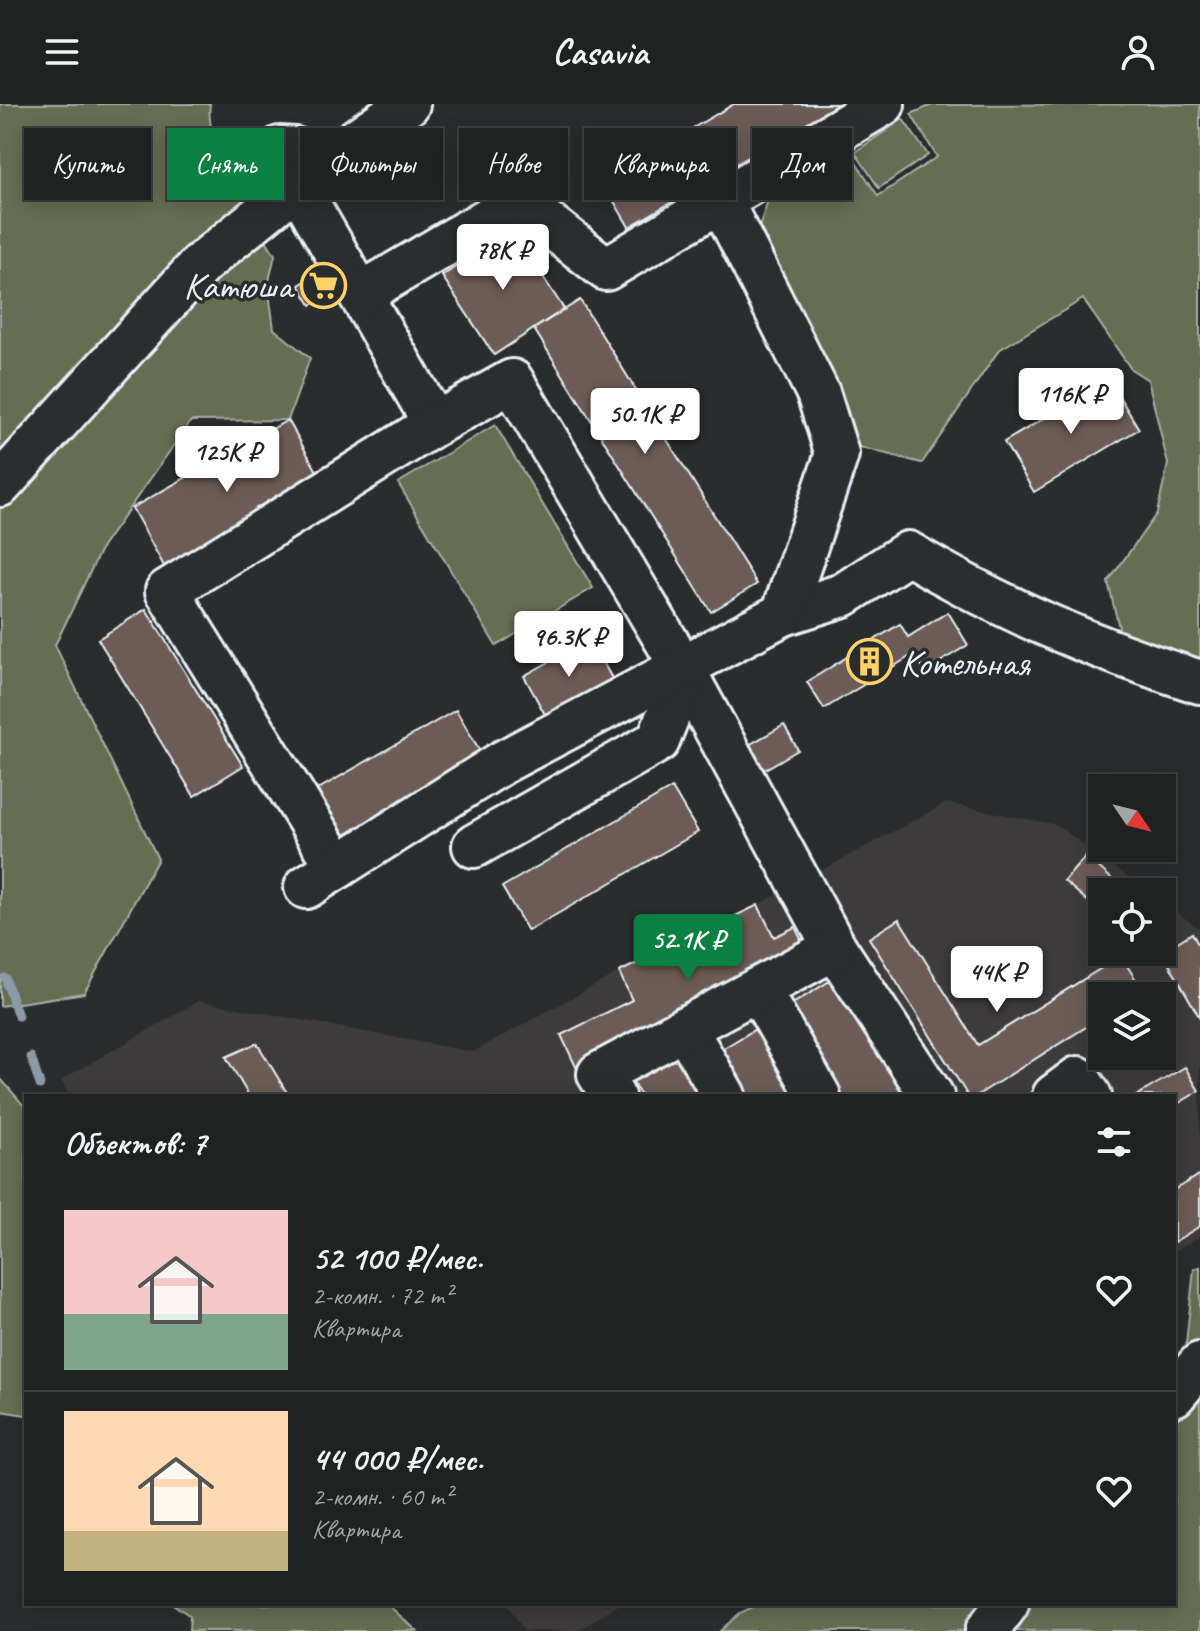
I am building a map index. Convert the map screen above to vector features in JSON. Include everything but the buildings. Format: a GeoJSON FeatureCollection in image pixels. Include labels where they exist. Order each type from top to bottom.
{"type":"FeatureCollection","features":[{"type":"Feature","properties":{"kind":"street"},"geometry":{"type":"LineString","coordinates":[[297,185],[283,189],[269,180],[267,162],[280,148],[295,149],[308,156],[335,155],[408,104]]}},
{"type":"Feature","properties":{"kind":"street"},"geometry":{"type":"LineString","coordinates":[[361,294],[519,201],[606,269],[883,104]]}},
{"type":"Feature","properties":{"kind":"street"},"geometry":{"type":"LineString","coordinates":[[297,185],[435,424]]}},
{"type":"Feature","properties":{"kind":"street"},"geometry":{"type":"LineString","coordinates":[[0,485],[201,264],[297,185]]}},
{"type":"Feature","properties":{"kind":"street"},"geometry":{"type":"LineString","coordinates":[[721,201],[818,393],[837,454],[783,614]]}},
{"type":"Feature","properties":{"kind":"street"},"geometry":{"type":"LineString","coordinates":[[931,1094],[835,948],[683,671],[512,381],[435,424],[167,591],[322,877],[503,762],[683,671],[783,614],[843,595],[908,553],[997,604],[1200,682]]}},
{"type":"Feature","properties":{"kind":"street"},"geometry":{"type":"LineString","coordinates":[[474,846],[658,741],[683,671]]}},
{"type":"Feature","properties":{"kind":"street"},"geometry":{"type":"LineString","coordinates":[[612,1094],[599,1074],[835,948]]}},
{"type":"Feature","properties":{"kind":"street"},"geometry":{"type":"LineString","coordinates":[[758,989],[818,1094]]}},
{"type":"Feature","properties":{"kind":"street"},"geometry":{"type":"LineString","coordinates":[[685,1028],[723,1094]]}},
{"type":"Feature","properties":{"kind":"street"},"geometry":{"type":"LineString","coordinates":[[1057,1094],[1078,1078],[1089,1094]]}},
{"type":"Feature","properties":{"kind":"street"},"geometry":{"type":"LineString","coordinates":[[1176,1393],[1200,1364]]}},
{"type":"Feature","properties":{"kind":"street"},"geometry":{"type":"LineString","coordinates":[[987,1631],[1006,1606]]}},
{"type":"Feature","properties":{"kind":"shaded area"},"geometry":{"type":"Polygon","coordinates":[[[946,803],[1057,825],[1088,848],[1088,862],[1108,862],[1130,878],[1088,878],[1088,966],[1176,966],[1176,912],[1200,929],[1200,1236],[1176,1251],[1176,1094],[69,1094],[61,1080],[199,1001],[473,1052],[619,972],[758,905],[946,803]]]}},
{"type":"Feature","properties":{"kind":"shaded area"},"geometry":{"type":"Polygon","coordinates":[[[508,1606],[617,1606],[578,1631],[524,1631],[508,1606]]]}},
{"type":"Feature","properties":{"kind":"green space"},"geometry":{"type":"Polygon","coordinates":[[[0,104],[210,104],[212,128],[167,128],[167,200],[242,200],[275,255],[268,285],[274,329],[310,358],[288,420],[191,421],[102,547],[55,645],[158,859],[84,993],[0,1006],[0,104]]]}},
{"type":"Feature","properties":{"kind":"green space"},"geometry":{"type":"Polygon","coordinates":[[[1200,104],[1200,702],[1128,665],[1108,582],[1157,513],[1168,464],[1148,380],[1131,369],[1083,299],[999,350],[922,463],[855,446],[743,276],[768,200],[852,200],[852,156],[878,196],[937,157],[911,114],[932,105],[1200,104]]]}},
{"type":"Feature","properties":{"kind":"green space"},"geometry":{"type":"Polygon","coordinates":[[[903,119],[928,155],[879,188],[855,152],[903,119]]]}},
{"type":"Feature","properties":{"kind":"green space"},"geometry":{"type":"Polygon","coordinates":[[[495,425],[593,588],[496,646],[398,483],[495,425]]]}},
{"type":"Feature","properties":{"kind":"green space"},"geometry":{"type":"Polygon","coordinates":[[[0,1078],[24,1106],[24,1415],[0,1411],[0,1078]]]}},
{"type":"Feature","properties":{"kind":"green space"},"geometry":{"type":"Polygon","coordinates":[[[1200,1267],[1200,1631],[720,1631],[740,1613],[755,1606],[1176,1606],[1176,1421],[1194,1269],[1200,1267]]]}},
{"type":"Feature","properties":{"kind":"green space"},"geometry":{"type":"Polygon","coordinates":[[[176,1606],[389,1606],[417,1631],[189,1631],[190,1616],[176,1606]]]}},
{"type":"Feature","properties":{"kind":"waterway"},"geometry":{"type":"LineString","coordinates":[[5,978],[18,1016]]}},
{"type":"Feature","properties":{"kind":"waterway"},"geometry":{"type":"LineString","coordinates":[[31,1057],[40,1085]]}},
{"type":"Feature","properties":{"kind":"place","name":"Катюша"},"geometry":{"type":"Point","coordinates":[323,285]}},
{"type":"Feature","properties":{"kind":"place","name":"Котельная"},"geometry":{"type":"Point","coordinates":[869,662]}}]}
